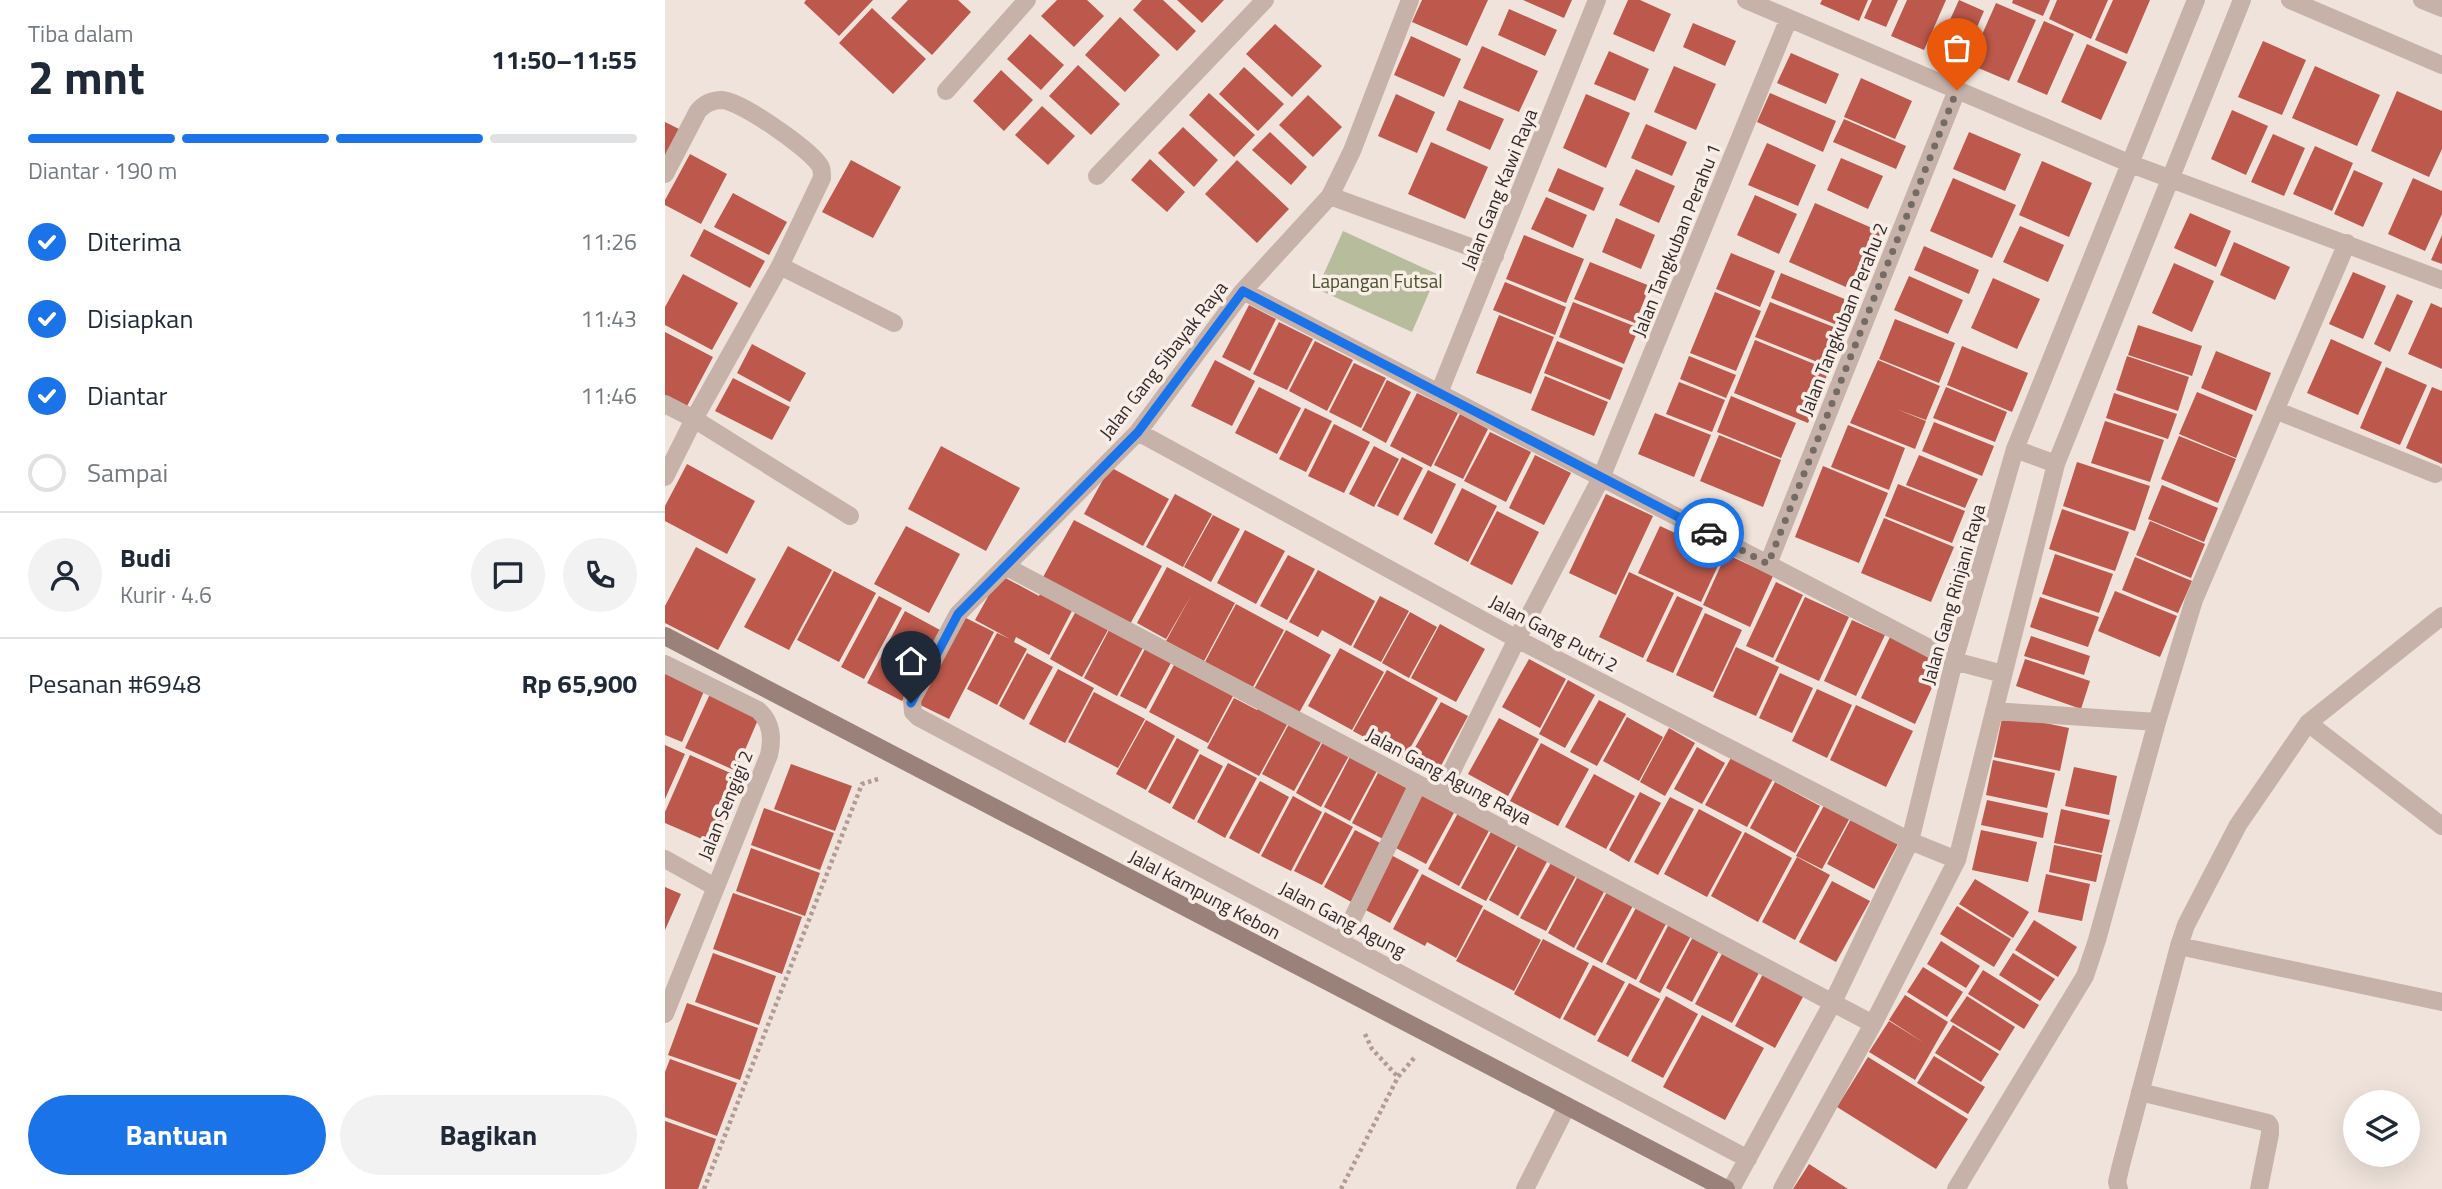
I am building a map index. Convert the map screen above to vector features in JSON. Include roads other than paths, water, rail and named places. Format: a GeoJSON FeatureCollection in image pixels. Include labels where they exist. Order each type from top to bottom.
{"type":"FeatureCollection","features":[{"type":"Feature","properties":{"kind":"street"},"geometry":{"type":"LineString","coordinates":[[946,91],[1027,0]]}},
{"type":"Feature","properties":{"kind":"street"},"geometry":{"type":"LineString","coordinates":[[1097,176],[1265,0]]}},
{"type":"Feature","properties":{"kind":"street","name":"Jalan Gang Sibayak Raya"},"geometry":{"type":"LineString","coordinates":[[918,717],[913,712],[912,701],[951,622],[1138,432],[1243,291],[1331,195],[1352,151],[1410,0]]}},
{"type":"Feature","properties":{"kind":"street","name":"Jalan Gang Kawi Raya"},"geometry":{"type":"LineString","coordinates":[[1439,393],[1597,0]]}},
{"type":"Feature","properties":{"kind":"street"},"geometry":{"type":"LineString","coordinates":[[1746,0],[2131,164],[2442,280]]}},
{"type":"Feature","properties":{"kind":"street","name":"Jalan Gang Rinjani Raya"},"geometry":{"type":"LineString","coordinates":[[1729,1189],[1833,1002],[1910,841],[1954,661],[2015,449],[2196,0]]}},
{"type":"Feature","properties":{"kind":"street"},"geometry":{"type":"LineString","coordinates":[[1782,1189],[1873,1024],[1957,860],[2056,464],[2242,0]]}},
{"type":"Feature","properties":{"kind":"street"},"geometry":{"type":"LineString","coordinates":[[2290,0],[2442,65]]}},
{"type":"Feature","properties":{"kind":"street"},"geometry":{"type":"LineString","coordinates":[[2422,0],[2442,8]]}},
{"type":"Feature","properties":{"kind":"street","name":"Jalan Tangkuban Perahu 1"},"geometry":{"type":"LineString","coordinates":[[1440,795],[1601,478],[1789,18]]}},
{"type":"Feature","properties":{"kind":"street","name":"Jalan Tangkuban Perahu 2"},"geometry":{"type":"LineString","coordinates":[[1768,564],[1957,90]]}},
{"type":"Feature","properties":{"kind":"street"},"geometry":{"type":"LineString","coordinates":[[665,174],[698,111],[711,102],[731,102],[793,139],[820,165],[822,178],[780,266],[694,419],[665,477]]}},
{"type":"Feature","properties":{"kind":"street"},"geometry":{"type":"LineString","coordinates":[[1331,195],[1495,256]]}},
{"type":"Feature","properties":{"kind":"street"},"geometry":{"type":"LineString","coordinates":[[1956,1189],[2085,976],[2194,600],[2347,243]]}},
{"type":"Feature","properties":{"kind":"street"},"geometry":{"type":"LineString","coordinates":[[780,266],[894,323]]}},
{"type":"Feature","properties":{"kind":"street"},"geometry":{"type":"LineString","coordinates":[[1243,291],[1954,661],[2003,674]]}},
{"type":"Feature","properties":{"kind":"street"},"geometry":{"type":"LineString","coordinates":[[665,404],[694,419],[850,516]]}},
{"type":"Feature","properties":{"kind":"street"},"geometry":{"type":"LineString","coordinates":[[2276,410],[2435,474]]}},
{"type":"Feature","properties":{"kind":"street","name":"Jalan Gang Putri 2"},"geometry":{"type":"LineString","coordinates":[[1138,432],[1517,639],[1910,841],[1957,860]]}},
{"type":"Feature","properties":{"kind":"street"},"geometry":{"type":"LineString","coordinates":[[2015,449],[2056,464]]}},
{"type":"Feature","properties":{"kind":"street","name":"Jalan Gang Agung Raya"},"geometry":{"type":"LineString","coordinates":[[1005,566],[1873,1024]]}},
{"type":"Feature","properties":{"kind":"street"},"geometry":{"type":"LineString","coordinates":[[2119,1189],[2117,1182],[2121,1165],[2179,946],[2186,925],[2238,825],[2308,723],[2442,616]]}},
{"type":"Feature","properties":{"kind":"street","name":"Jalal Kampung Kebon"},"geometry":{"type":"LineString","coordinates":[[665,636],[1729,1189]]}},
{"type":"Feature","properties":{"kind":"street","name":"Jalan Sengigi 2"},"geometry":{"type":"LineString","coordinates":[[665,664],[758,710],[769,724],[771,737],[769,755],[665,1014]]}},
{"type":"Feature","properties":{"kind":"street"},"geometry":{"type":"LineString","coordinates":[[1994,711],[2157,722]]}},
{"type":"Feature","properties":{"kind":"street","name":"Jalan Gang Agung"},"geometry":{"type":"LineString","coordinates":[[918,717],[1748,1158]]}},
{"type":"Feature","properties":{"kind":"street"},"geometry":{"type":"LineString","coordinates":[[2308,723],[2442,825]]}},
{"type":"Feature","properties":{"kind":"street"},"geometry":{"type":"LineString","coordinates":[[1341,942],[1418,784]]}},
{"type":"Feature","properties":{"kind":"street"},"geometry":{"type":"LineString","coordinates":[[665,859],[715,887]]}},
{"type":"Feature","properties":{"kind":"street"},"geometry":{"type":"LineString","coordinates":[[2179,946],[2442,1002]]}},
{"type":"Feature","properties":{"kind":"street"},"geometry":{"type":"LineString","coordinates":[[2140,1092],[2268,1123],[2270,1134],[2259,1189]]}},
{"type":"Feature","properties":{"kind":"street"},"geometry":{"type":"LineString","coordinates":[[1524,1189],[1567,1106]]}},
{"type":"Feature","properties":{"kind":"park label","name":"Lapangan Futsal"},"geometry":{"type":"Point","coordinates":[1377,281]}}]}
